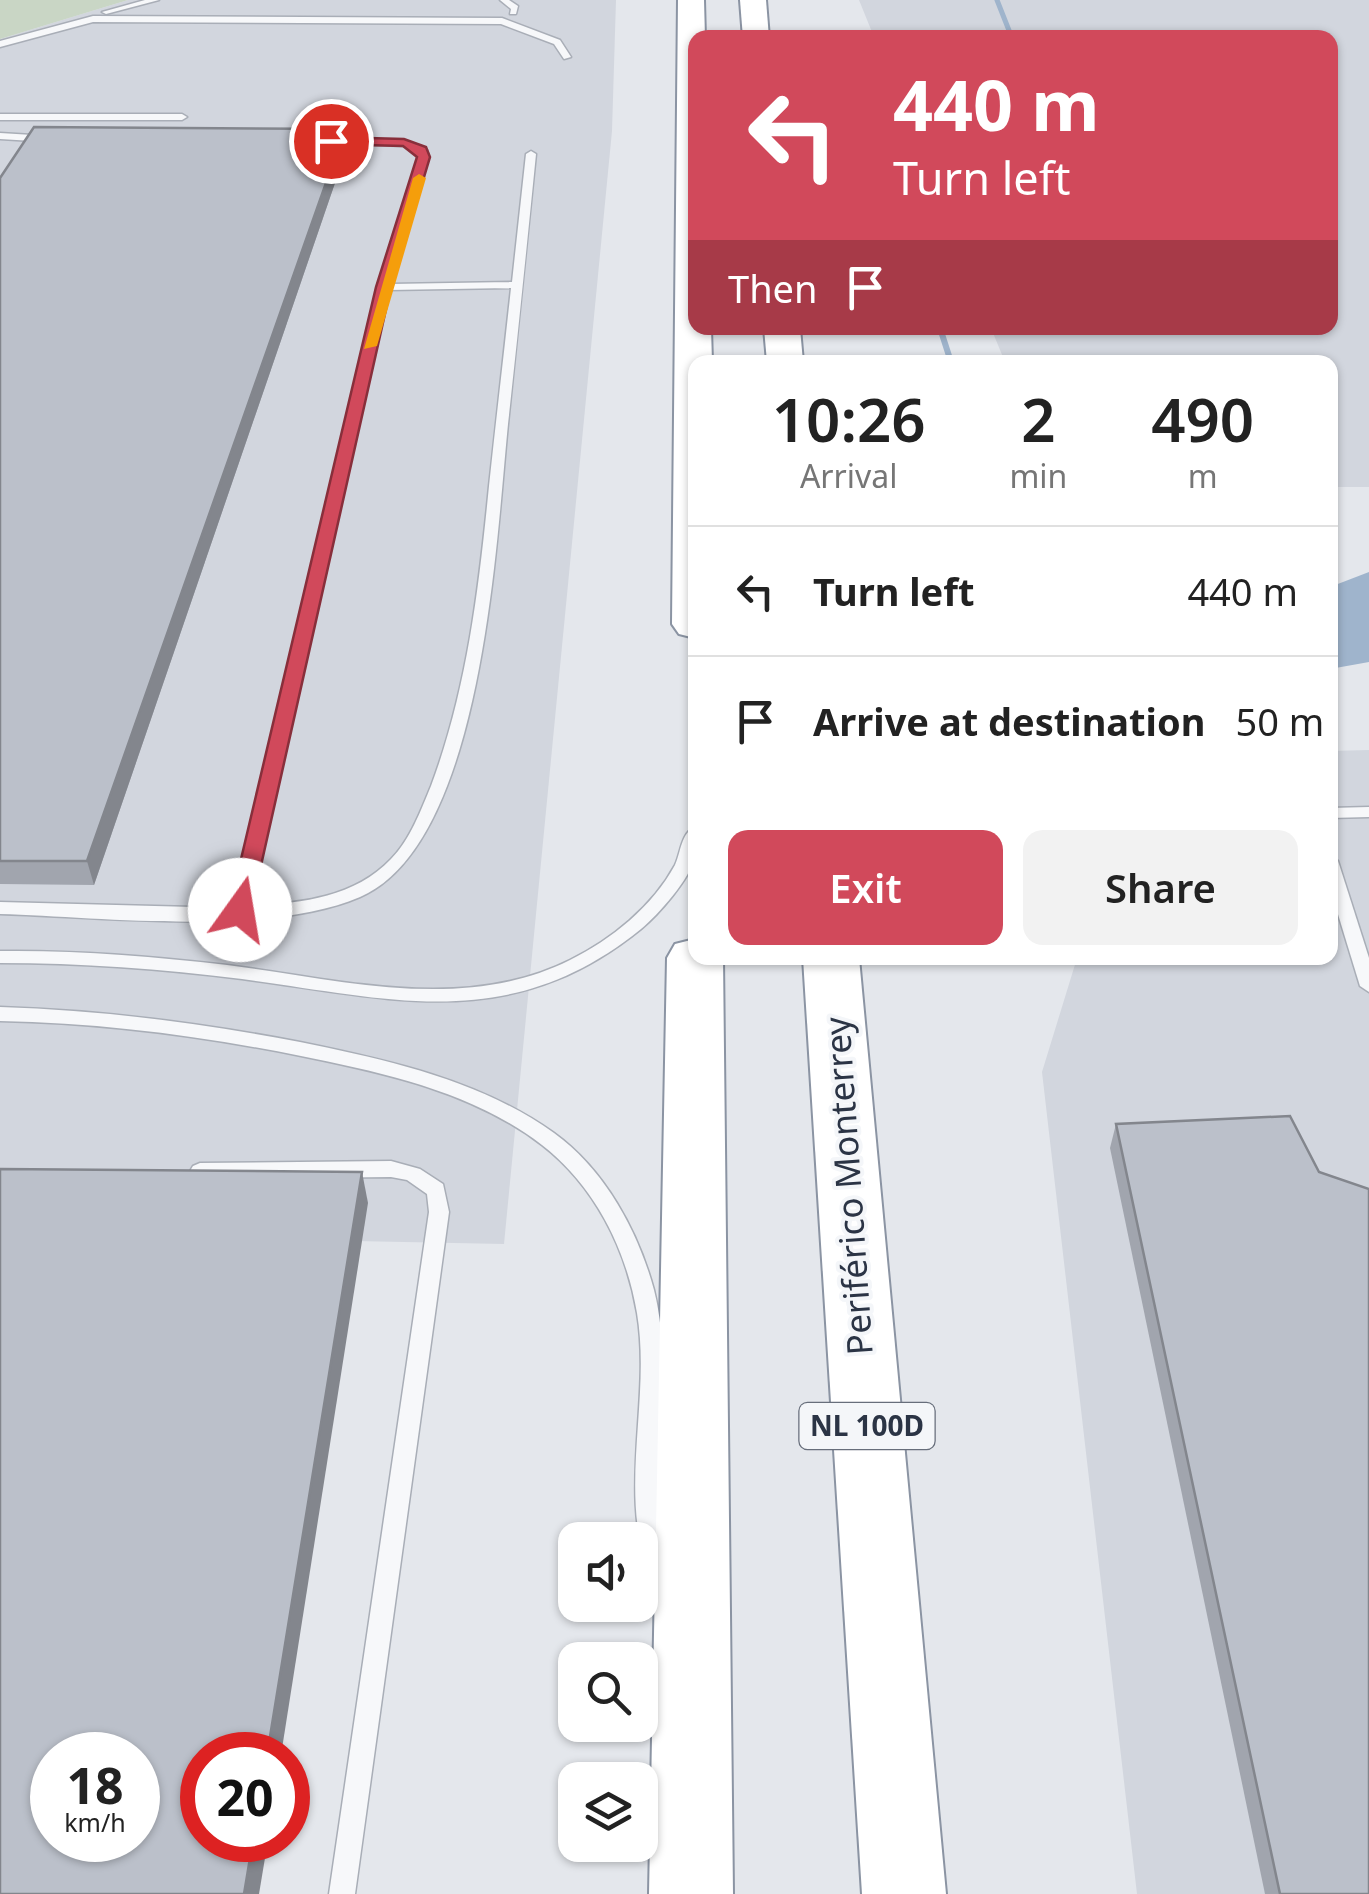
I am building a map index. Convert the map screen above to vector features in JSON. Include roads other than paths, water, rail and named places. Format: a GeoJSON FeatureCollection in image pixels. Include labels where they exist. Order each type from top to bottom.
{"type":"FeatureCollection","features":[{"type":"Feature","properties":{"kind":"highway"},"geometry":{"type":"LineString","coordinates":[[691,0],[691,30]]}},
{"type":"Feature","properties":{"kind":"highway"},"geometry":{"type":"LineString","coordinates":[[753,0],[755,30]]}},
{"type":"Feature","properties":{"kind":"highway"},"geometry":{"type":"LineString","coordinates":[[690,1894],[696,965]]}},
{"type":"Feature","properties":{"kind":"highway","name":"Periférico Monterrey"},"geometry":{"type":"LineString","coordinates":[[832,965],[904,1894]]}},
{"type":"Feature","properties":{"kind":"lane"},"geometry":{"type":"LineString","coordinates":[[0,44],[155,0]]}},
{"type":"Feature","properties":{"kind":"lane"},"geometry":{"type":"LineString","coordinates":[[504,0],[515,8],[513,12]]}},
{"type":"Feature","properties":{"kind":"lane"},"geometry":{"type":"LineString","coordinates":[[82,20],[502,22],[558,42],[567,58]]}},
{"type":"Feature","properties":{"kind":"lane"},"geometry":{"type":"LineString","coordinates":[[0,116],[182,116]]}},
{"type":"Feature","properties":{"kind":"lane"},"geometry":{"type":"LineString","coordinates":[[0,136],[66,140]]}},
{"type":"Feature","properties":{"kind":"lane"},"geometry":{"type":"LineString","coordinates":[[240,910],[384,287],[420,175],[422,150],[390,141],[309,141]]}},
{"type":"Feature","properties":{"kind":"lane"},"geometry":{"type":"LineString","coordinates":[[0,908],[306,908],[350,895],[388,874],[420,826],[468,701],[531,154]]}},
{"type":"Feature","properties":{"kind":"lane"},"geometry":{"type":"LineString","coordinates":[[384,287],[517,286]]}},
{"type":"Feature","properties":{"kind":"lane"},"geometry":{"type":"LineString","coordinates":[[1338,814],[1369,812]]}},
{"type":"Feature","properties":{"kind":"lane"},"geometry":{"type":"LineString","coordinates":[[0,957],[134,960],[396,995],[480,994],[563,969],[631,929],[670,890],[688,853]]}},
{"type":"Feature","properties":{"kind":"lane"},"geometry":{"type":"LineString","coordinates":[[1338,887],[1369,986]]}},
{"type":"Feature","properties":{"kind":"lane"},"geometry":{"type":"LineString","coordinates":[[0,1014],[194,1028],[365,1061],[478,1095],[526,1122],[568,1155],[608,1204],[636,1261],[644,1292],[650,1325],[647,1519],[690,1690]]}},
{"type":"Feature","properties":{"kind":"lane"},"geometry":{"type":"LineString","coordinates":[[176,1171],[391,1169],[413,1174],[436,1190],[438,1212],[342,1894]]}},
{"type":"Feature","properties":{"kind":"water"},"geometry":{"type":"Polygon","coordinates":[[[1369,572],[1369,662],[1338,668],[1338,584],[1369,572]]]}},
{"type":"Feature","properties":{"kind":"waterway"},"geometry":{"type":"LineString","coordinates":[[997,0],[1009,30]]}},
{"type":"Feature","properties":{"kind":"waterway"},"geometry":{"type":"LineString","coordinates":[[942,335],[949,355]]}}]}
